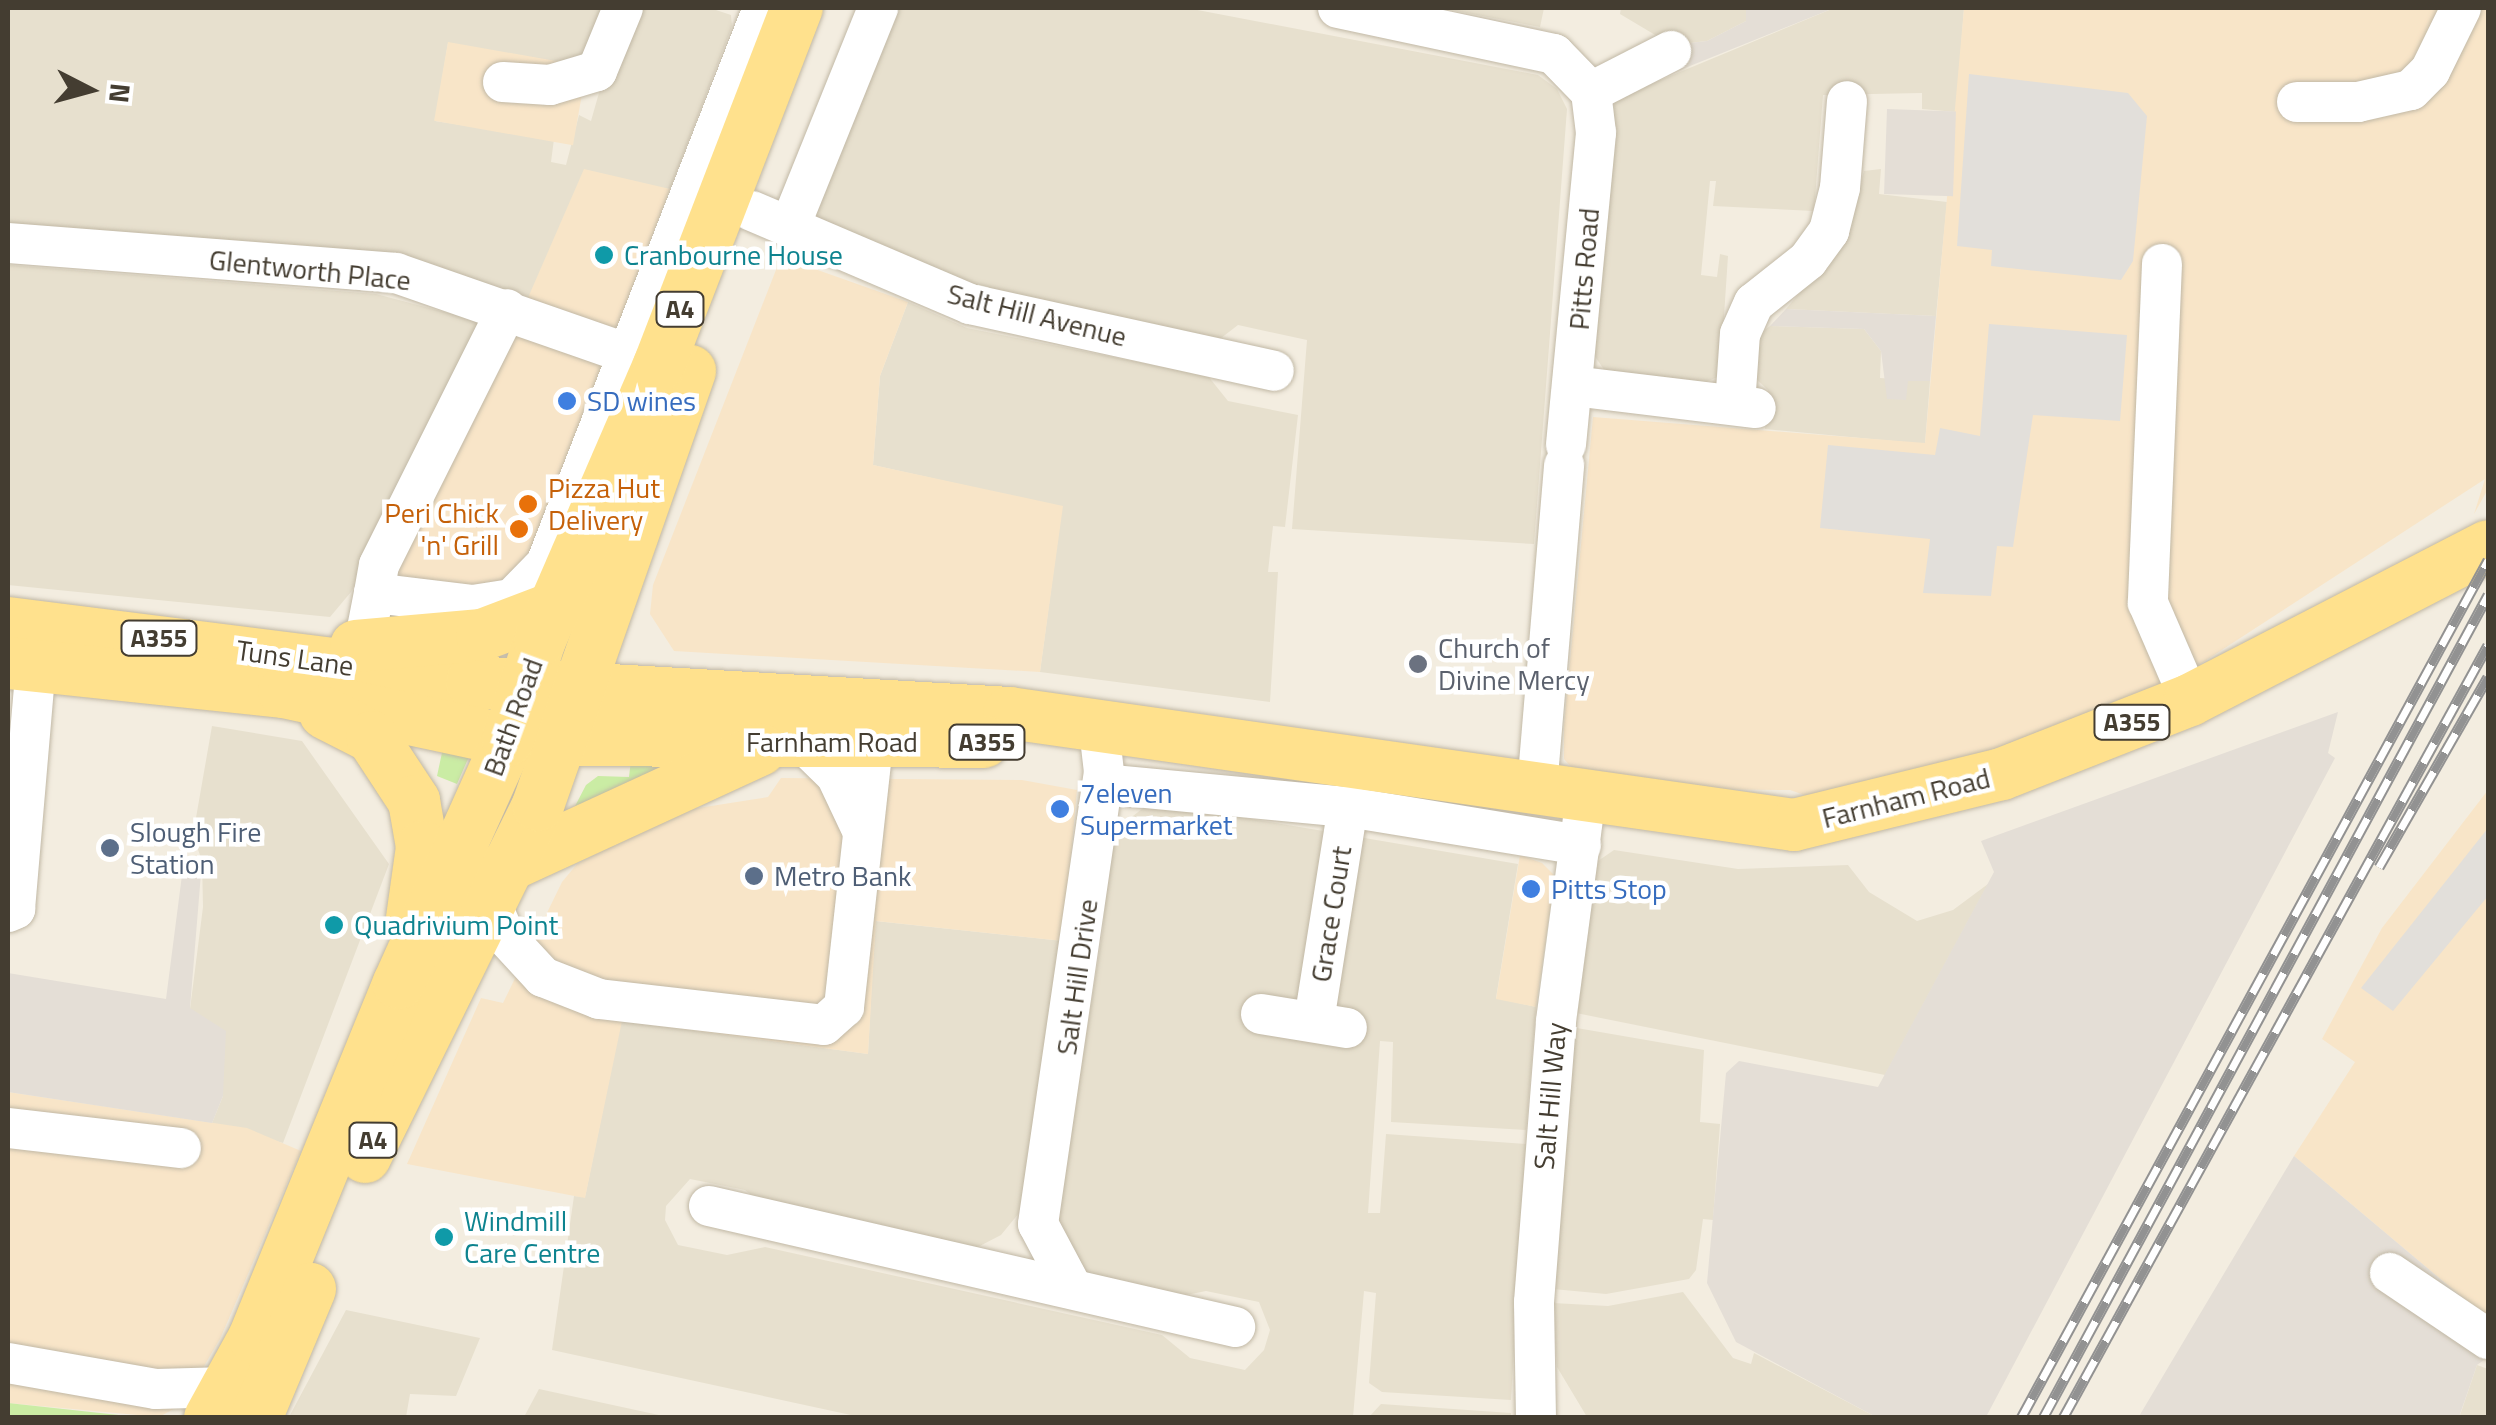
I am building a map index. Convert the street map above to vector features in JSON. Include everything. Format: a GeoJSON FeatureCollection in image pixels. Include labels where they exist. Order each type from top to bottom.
{"type":"FeatureCollection","features":[{"type":"Feature","properties":{"kind":"main road","name":"Bath Road"},"geometry":{"type":"LineString","coordinates":[[339,1180],[399,983],[508,740],[769,8]]}},
{"type":"Feature","properties":{"kind":"main road","name":"Bath Road"},"geometry":{"type":"LineString","coordinates":[[232,1407],[339,1180],[538,804],[632,540],[771,218],[834,8]]}},
{"type":"Feature","properties":{"kind":"main road"},"geometry":{"type":"LineString","coordinates":[[632,540],[623,576],[626,623],[650,666],[683,694]]}},
{"type":"Feature","properties":{"kind":"main road","name":"Farnham Road"},"geometry":{"type":"LineString","coordinates":[[583,686],[1010,713],[1568,810],[1794,826],[2002,774],[2190,700],[2469,557]]}},
{"type":"Feature","properties":{"kind":"main road"},"geometry":{"type":"LineString","coordinates":[[399,983],[422,847],[414,800],[372,737],[297,676],[364,644],[482,635],[553,608]]}},
{"type":"Feature","properties":{"kind":"main road","name":"Tuns Lane"},"geometry":{"type":"LineString","coordinates":[[8,623],[297,676],[508,740],[563,739]]}},
{"type":"Feature","properties":{"kind":"main road","name":"Tuns Lane"},"geometry":{"type":"LineString","coordinates":[[22,665],[524,687],[583,686]]}},
{"type":"Feature","properties":{"kind":"main road","name":"Farnham Road"},"geometry":{"type":"LineString","coordinates":[[563,739],[873,744],[1006,741],[1099,729]]}},
{"type":"Feature","properties":{"kind":"main road"},"geometry":{"type":"LineString","coordinates":[[496,884],[788,744]]}},
{"type":"Feature","properties":{"kind":"street"},"geometry":{"type":"LineString","coordinates":[[503,82],[550,86],[597,71],[622,8]]}},
{"type":"Feature","properties":{"kind":"street"},"geometry":{"type":"LineString","coordinates":[[771,218],[878,8]]}},
{"type":"Feature","properties":{"kind":"street"},"geometry":{"type":"LineString","coordinates":[[1338,8],[1554,54],[1591,92],[1671,51]]}},
{"type":"Feature","properties":{"kind":"street"},"geometry":{"type":"LineString","coordinates":[[2297,102],[2358,102],[2411,90],[2430,70],[2461,8]]}},
{"type":"Feature","properties":{"kind":"street","name":"Pitts Road"},"geometry":{"type":"LineString","coordinates":[[1568,810],[1565,455],[1596,133],[1591,92]]}},
{"type":"Feature","properties":{"kind":"street"},"geometry":{"type":"LineString","coordinates":[[1573,386],[1746,407],[1740,334],[1754,303],[1808,260],[1828,230],[1840,188],[1847,100]]}},
{"type":"Feature","properties":{"kind":"street","name":"Salt Hill Avenue"},"geometry":{"type":"LineString","coordinates":[[771,218],[970,304],[1274,371]]}},
{"type":"Feature","properties":{"kind":"street","name":"Glentworth Place"},"geometry":{"type":"LineString","coordinates":[[8,243],[396,274],[645,360]]}},
{"type":"Feature","properties":{"kind":"street"},"geometry":{"type":"LineString","coordinates":[[2162,264],[2146,316],[2148,603],[2190,700]]}},
{"type":"Feature","properties":{"kind":"street"},"geometry":{"type":"LineString","coordinates":[[364,644],[379,565],[507,310]]}},
{"type":"Feature","properties":{"kind":"street","name":"Bath Road"},"geometry":{"type":"LineString","coordinates":[[374,593],[473,606],[512,599],[546,564],[645,360]]}},
{"type":"Feature","properties":{"kind":"street"},"geometry":{"type":"LineString","coordinates":[[8,912],[15,909],[22,665]]}},
{"type":"Feature","properties":{"kind":"street","name":"Salt Hill Drive"},"geometry":{"type":"LineString","coordinates":[[1038,1224],[1103,784],[1099,729]]}},
{"type":"Feature","properties":{"kind":"street"},"geometry":{"type":"LineString","coordinates":[[788,744],[836,775],[865,836]]}},
{"type":"Feature","properties":{"kind":"street"},"geometry":{"type":"LineString","coordinates":[[496,884],[504,936],[543,976],[599,999],[824,1025],[844,1007],[873,744]]}},
{"type":"Feature","properties":{"kind":"street"},"geometry":{"type":"LineString","coordinates":[[1103,784],[1348,807],[1568,810]]}},
{"type":"Feature","properties":{"kind":"street","name":"Grace Court"},"geometry":{"type":"LineString","coordinates":[[1261,1014],[1330,1024],[1348,807]]}},
{"type":"Feature","properties":{"kind":"street","name":"Salt Hill Way"},"geometry":{"type":"LineString","coordinates":[[1541,1411],[1534,1302],[1568,810]]}},
{"type":"Feature","properties":{"kind":"street"},"geometry":{"type":"LineString","coordinates":[[8,1128],[181,1148]]}},
{"type":"Feature","properties":{"kind":"street"},"geometry":{"type":"LineString","coordinates":[[709,1206],[1071,1286],[1235,1328]]}},
{"type":"Feature","properties":{"kind":"street"},"geometry":{"type":"LineString","coordinates":[[989,1268],[1038,1224],[1071,1286]]}},
{"type":"Feature","properties":{"kind":"street"},"geometry":{"type":"LineString","coordinates":[[2390,1273],[2488,1339]]}},
{"type":"Feature","properties":{"kind":"street"},"geometry":{"type":"LineString","coordinates":[[8,1363],[165,1403],[232,1407]]}},
{"type":"Feature","properties":{"kind":"shaded area"},"geometry":{"type":"Polygon","coordinates":[[[8,8],[608,8],[587,67],[448,43],[435,121],[554,139],[551,162],[566,165],[579,115],[591,121],[623,8],[710,8],[731,15],[732,26],[670,189],[654,187],[524,307],[8,236],[8,8]]]}},
{"type":"Feature","properties":{"kind":"shaded area"},"geometry":{"type":"Polygon","coordinates":[[[897,8],[1187,8],[1538,75],[1557,89],[1567,109],[1534,544],[1292,529],[1307,340],[1238,325],[1216,342],[973,291],[820,229],[813,214],[897,8]]]}},
{"type":"Feature","properties":{"kind":"shaded area"},"geometry":{"type":"Polygon","coordinates":[[[1441,8],[1544,8],[1540,27],[1441,8]]]}},
{"type":"Feature","properties":{"kind":"shaded area"},"geometry":{"type":"Polygon","coordinates":[[[1621,8],[1746,8],[1746,21],[1707,41],[1672,45],[1620,14],[1621,8]]]}},
{"type":"Feature","properties":{"kind":"shaded area"},"geometry":{"type":"Polygon","coordinates":[[[1746,8],[1834,8],[1680,70],[1672,45],[1707,41],[1746,21],[1746,8]]]}},
{"type":"Feature","properties":{"kind":"shaded area"},"geometry":{"type":"Polygon","coordinates":[[[1834,8],[1964,8],[1956,112],[1922,109],[1922,93],[1823,95],[1814,211],[1713,206],[1716,181],[1710,181],[1701,275],[1717,277],[1720,254],[1728,256],[1720,376],[1694,387],[1609,377],[1594,355],[1615,99],[1834,8]]]}},
{"type":"Feature","properties":{"kind":"shaded area"},"geometry":{"type":"Polygon","coordinates":[[[1964,8],[2488,8],[2488,489],[2474,514],[2485,479],[2174,681],[1909,781],[1819,800],[1790,790],[1691,789],[1572,768],[1564,759],[1564,725],[1593,417],[1925,443],[1964,8]]]}},
{"type":"Feature","properties":{"kind":"shaded area"},"geometry":{"type":"Polygon","coordinates":[[[448,42],[587,66],[573,145],[434,121],[448,42]]]}},
{"type":"Feature","properties":{"kind":"shaded area"},"geometry":{"type":"Polygon","coordinates":[[[1969,74],[2128,93],[2147,116],[2133,261],[2121,280],[1991,266],[1992,250],[1957,246],[1969,74]]]}},
{"type":"Feature","properties":{"kind":"shaded area"},"geometry":{"type":"Polygon","coordinates":[[[1887,109],[1956,111],[1953,196],[1884,194],[1887,109]]]}},
{"type":"Feature","properties":{"kind":"shaded area"},"geometry":{"type":"Polygon","coordinates":[[[584,169],[670,189],[613,339],[524,307],[584,169]]]}},
{"type":"Feature","properties":{"kind":"shaded area"},"geometry":{"type":"Polygon","coordinates":[[[1881,169],[1879,194],[1947,202],[1936,316],[1786,309],[1845,239],[1864,171],[1881,169]]]}},
{"type":"Feature","properties":{"kind":"shaded area"},"geometry":{"type":"Polygon","coordinates":[[[781,257],[908,302],[880,376],[873,465],[1063,506],[1040,672],[674,651],[650,614],[653,585],[781,257]]]}},
{"type":"Feature","properties":{"kind":"shaded area"},"geometry":{"type":"Polygon","coordinates":[[[8,265],[376,294],[490,324],[351,592],[330,617],[8,585],[8,265]]]}},
{"type":"Feature","properties":{"kind":"shaded area"},"geometry":{"type":"Polygon","coordinates":[[[908,302],[967,328],[1208,376],[1228,401],[1298,415],[1285,527],[1273,526],[1268,572],[1278,572],[1270,702],[1040,672],[1062,507],[873,465],[880,376],[908,302]]]}},
{"type":"Feature","properties":{"kind":"shaded area"},"geometry":{"type":"Polygon","coordinates":[[[1786,309],[1936,316],[1930,381],[1908,381],[1906,400],[1887,399],[1881,351],[1864,329],[1770,326],[1786,309]]]}},
{"type":"Feature","properties":{"kind":"shaded area"},"geometry":{"type":"Polygon","coordinates":[[[490,324],[610,368],[529,577],[479,602],[365,569],[490,324]]]}},
{"type":"Feature","properties":{"kind":"shaded area"},"geometry":{"type":"Polygon","coordinates":[[[1989,324],[2127,335],[2120,421],[2033,415],[2013,547],[1997,546],[1991,596],[1923,593],[1930,539],[1820,528],[1828,445],[1935,455],[1940,428],[1980,436],[1989,324]]]}},
{"type":"Feature","properties":{"kind":"shaded area"},"geometry":{"type":"Polygon","coordinates":[[[1770,326],[1864,329],[1881,351],[1880,378],[1930,381],[1925,444],[1765,429],[1768,390],[1752,375],[1754,338],[1770,326]]]}},
{"type":"Feature","properties":{"kind":"shaded area"},"geometry":{"type":"Polygon","coordinates":[[[2338,712],[2328,753],[2335,758],[1986,1417],[1876,1417],[1736,1342],[1707,1283],[1726,1073],[1739,1061],[1878,1087],[1994,872],[1981,841],[2338,712]]]}},
{"type":"Feature","properties":{"kind":"shaded area"},"geometry":{"type":"Polygon","coordinates":[[[212,726],[302,741],[389,864],[283,1143],[212,1123],[223,1096],[190,1009],[203,907],[202,861],[193,835],[212,726]]]}},
{"type":"Feature","properties":{"kind":"shaded area"},"geometry":{"type":"Polygon","coordinates":[[[781,778],[1022,780],[1077,790],[1063,941],[876,921],[868,1054],[622,1021],[585,1198],[407,1164],[481,998],[503,1003],[562,882],[577,864],[679,811],[768,797],[781,778]]]}},
{"type":"Feature","properties":{"kind":"shaded area"},"geometry":{"type":"Polygon","coordinates":[[[2488,790],[2488,1319],[2294,1156],[2355,1062],[2322,1039],[2382,928],[2488,790]]]}},
{"type":"Feature","properties":{"kind":"shaded area"},"geometry":{"type":"Polygon","coordinates":[[[1151,802],[1518,864],[1496,998],[1536,1007],[1526,1130],[1391,1122],[1393,1042],[1380,1041],[1368,1213],[1380,1213],[1386,1134],[1526,1144],[1511,1400],[1382,1392],[1369,1383],[1376,1293],[1364,1291],[1353,1417],[860,1417],[552,1350],[574,1196],[585,1197],[621,1021],[868,1054],[875,921],[1063,941],[1019,1213],[1001,1235],[972,1250],[769,1209],[745,1190],[690,1179],[666,1206],[665,1220],[678,1245],[727,1255],[765,1247],[1162,1335],[1190,1358],[1245,1370],[1264,1350],[1270,1330],[1259,1302],[1206,1291],[1171,1298],[1090,1279],[1055,1232],[1103,929],[1111,833],[1151,802]]]}},
{"type":"Feature","properties":{"kind":"shaded area"},"geometry":{"type":"Polygon","coordinates":[[[2488,828],[2488,896],[2393,1011],[2361,988],[2488,828]]]}},
{"type":"Feature","properties":{"kind":"shaded area"},"geometry":{"type":"Polygon","coordinates":[[[1614,850],[1738,869],[1848,865],[1869,892],[1917,921],[1953,910],[1988,884],[1885,1075],[1571,1012],[1598,861],[1614,850]]]}},
{"type":"Feature","properties":{"kind":"shaded area"},"geometry":{"type":"Polygon","coordinates":[[[1520,855],[1542,863],[1555,876],[1536,1007],[1496,999],[1520,855]]]}},
{"type":"Feature","properties":{"kind":"shaded area"},"geometry":{"type":"Polygon","coordinates":[[[202,861],[190,1008],[226,1031],[223,1096],[212,1123],[8,1092],[8,973],[166,999],[182,875],[202,861]]]}},
{"type":"Feature","properties":{"kind":"shaded area"},"geometry":{"type":"Polygon","coordinates":[[[1571,1027],[1704,1050],[1700,1122],[1720,1124],[1713,1220],[1703,1219],[1696,1270],[1689,1279],[1606,1294],[1553,1289],[1571,1027]]]}},
{"type":"Feature","properties":{"kind":"shaded area"},"geometry":{"type":"Polygon","coordinates":[[[8,1092],[247,1128],[301,1151],[220,1339],[181,1405],[159,1417],[8,1403],[8,1092]]]}},
{"type":"Feature","properties":{"kind":"shaded area"},"geometry":{"type":"Polygon","coordinates":[[[2294,1156],[2488,1319],[2488,1357],[2477,1365],[2459,1417],[2138,1418],[2294,1156]]]}},
{"type":"Feature","properties":{"kind":"shaded area"},"geometry":{"type":"Polygon","coordinates":[[[1683,1292],[1733,1358],[1751,1364],[1754,1353],[1876,1417],[1587,1417],[1557,1367],[1553,1303],[1608,1306],[1683,1292]]]}},
{"type":"Feature","properties":{"kind":"shaded area"},"geometry":{"type":"Polygon","coordinates":[[[346,1310],[480,1338],[456,1396],[410,1394],[406,1417],[289,1417],[346,1310]]]}},
{"type":"Feature","properties":{"kind":"shaded area"},"geometry":{"type":"Polygon","coordinates":[[[2477,1365],[2488,1369],[2488,1417],[2459,1418],[2477,1365]]]}},
{"type":"Feature","properties":{"kind":"shaded area"},"geometry":{"type":"Polygon","coordinates":[[[539,1389],[668,1417],[524,1417],[539,1389]]]}},
{"type":"Feature","properties":{"kind":"shaded area"},"geometry":{"type":"Polygon","coordinates":[[[1381,1404],[1511,1413],[1511,1417],[1369,1417],[1381,1404]]]}},
{"type":"Feature","properties":{"kind":"green space"},"geometry":{"type":"Polygon","coordinates":[[[443,748],[471,752],[457,784],[437,776],[443,748]]]}},
{"type":"Feature","properties":{"kind":"green space"},"geometry":{"type":"Polygon","coordinates":[[[631,760],[690,763],[572,812],[586,785],[598,776],[629,777],[631,760]]]}},
{"type":"Feature","properties":{"kind":"green space"},"geometry":{"type":"Polygon","coordinates":[[[8,1403],[137,1417],[8,1417],[8,1403]]]}},
{"type":"Feature","properties":{"kind":"railway"},"geometry":{"type":"LineString","coordinates":[[2021,1418],[2488,560]]}},
{"type":"Feature","properties":{"kind":"railway"},"geometry":{"type":"LineString","coordinates":[[2043,1418],[2488,595]]}},
{"type":"Feature","properties":{"kind":"railway"},"geometry":{"type":"LineString","coordinates":[[2063,1418],[2488,645]]}},
{"type":"Feature","properties":{"kind":"railway"},"geometry":{"type":"LineString","coordinates":[[2379,867],[2488,677]]}},
{"type":"Feature","properties":{"kind":"place","name":"Cranbourne House"},"geometry":{"type":"Point","coordinates":[604,255]}},
{"type":"Feature","properties":{"kind":"place","name":"SD wines"},"geometry":{"type":"Point","coordinates":[567,401]}},
{"type":"Feature","properties":{"kind":"place","name":"Pizza Hut Delivery"},"geometry":{"type":"Point","coordinates":[528,504]}},
{"type":"Feature","properties":{"kind":"place","name":"Peri Chick 'n' Grill"},"geometry":{"type":"Point","coordinates":[519,529]}},
{"type":"Feature","properties":{"kind":"place","name":"Church of Divine Mercy"},"geometry":{"type":"Point","coordinates":[1418,664]}},
{"type":"Feature","properties":{"kind":"place","name":"7eleven Supermarket"},"geometry":{"type":"Point","coordinates":[1060,809]}},
{"type":"Feature","properties":{"kind":"place","name":"Slough Fire Station"},"geometry":{"type":"Point","coordinates":[110,848]}},
{"type":"Feature","properties":{"kind":"place","name":"Metro Bank"},"geometry":{"type":"Point","coordinates":[754,876]}},
{"type":"Feature","properties":{"kind":"place","name":"Pitts Stop"},"geometry":{"type":"Point","coordinates":[1531,889]}},
{"type":"Feature","properties":{"kind":"place","name":"Quadrivium Point"},"geometry":{"type":"Point","coordinates":[334,925]}},
{"type":"Feature","properties":{"kind":"place","name":"Windmill Care Centre"},"geometry":{"type":"Point","coordinates":[444,1237]}}]}
